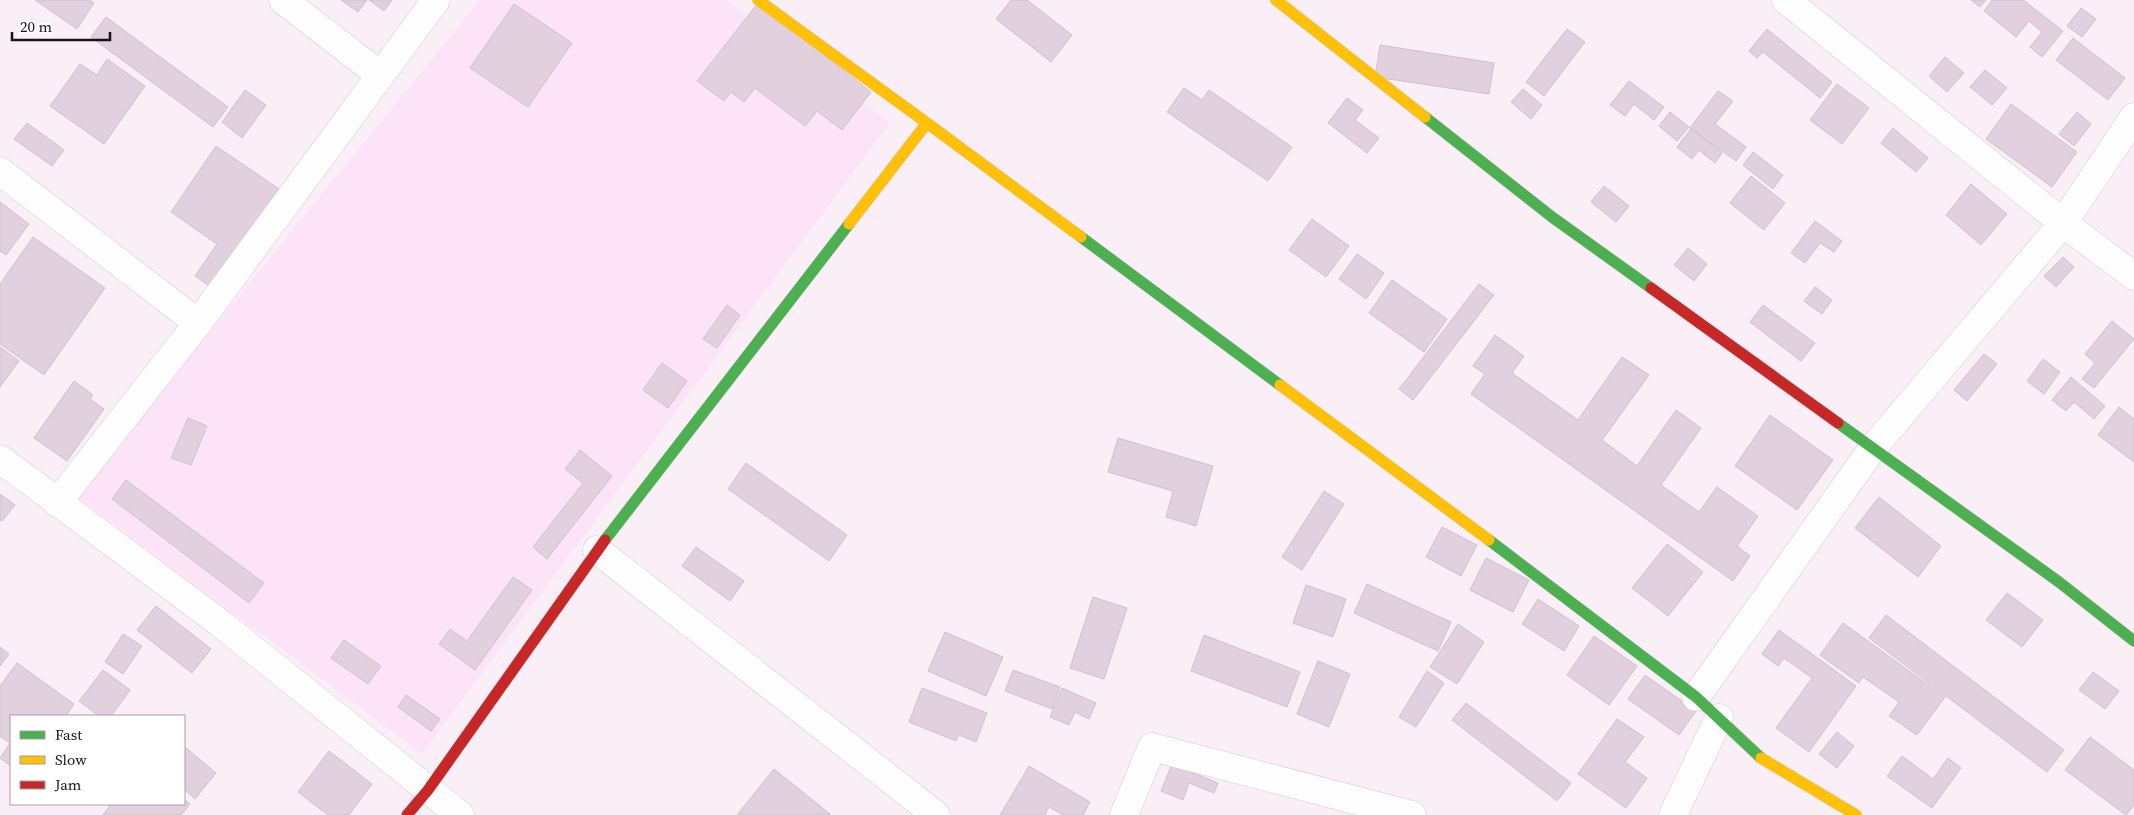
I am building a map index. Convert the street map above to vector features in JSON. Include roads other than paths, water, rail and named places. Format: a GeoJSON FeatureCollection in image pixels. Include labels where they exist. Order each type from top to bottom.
{"type":"FeatureCollection","features":[{"type":"Feature","properties":{"kind":"street"},"geometry":{"type":"LineString","coordinates":[[283,0],[380,75]]}},
{"type":"Feature","properties":{"kind":"street"},"geometry":{"type":"LineString","coordinates":[[57,503],[198,323],[436,0]]}},
{"type":"Feature","properties":{"kind":"street"},"geometry":{"type":"LineString","coordinates":[[758,0],[1462,520],[1696,697],[1766,763],[1856,815]]}},
{"type":"Feature","properties":{"kind":"street"},"geometry":{"type":"LineString","coordinates":[[1276,0],[1552,217],[2059,582],[2134,641]]}},
{"type":"Feature","properties":{"kind":"street"},"geometry":{"type":"LineString","coordinates":[[1786,0],[2063,223],[2134,276]]}},
{"type":"Feature","properties":{"kind":"street"},"geometry":{"type":"LineString","coordinates":[[1696,697],[1873,448],[2063,223],[2134,117]]}},
{"type":"Feature","properties":{"kind":"street"},"geometry":{"type":"LineString","coordinates":[[407,815],[428,790],[598,550],[927,124]]}},
{"type":"Feature","properties":{"kind":"street"},"geometry":{"type":"LineString","coordinates":[[0,171],[198,323]]}},
{"type":"Feature","properties":{"kind":"street"},"geometry":{"type":"LineString","coordinates":[[0,459],[220,623],[460,815]]}},
{"type":"Feature","properties":{"kind":"street"},"geometry":{"type":"LineString","coordinates":[[598,550],[936,815]]}},
{"type":"Feature","properties":{"kind":"street"},"geometry":{"type":"LineString","coordinates":[[1674,815],[1719,718]]}},
{"type":"Feature","properties":{"kind":"street"},"geometry":{"type":"LineString","coordinates":[[1124,815],[1152,747],[1412,815]]}}]}
